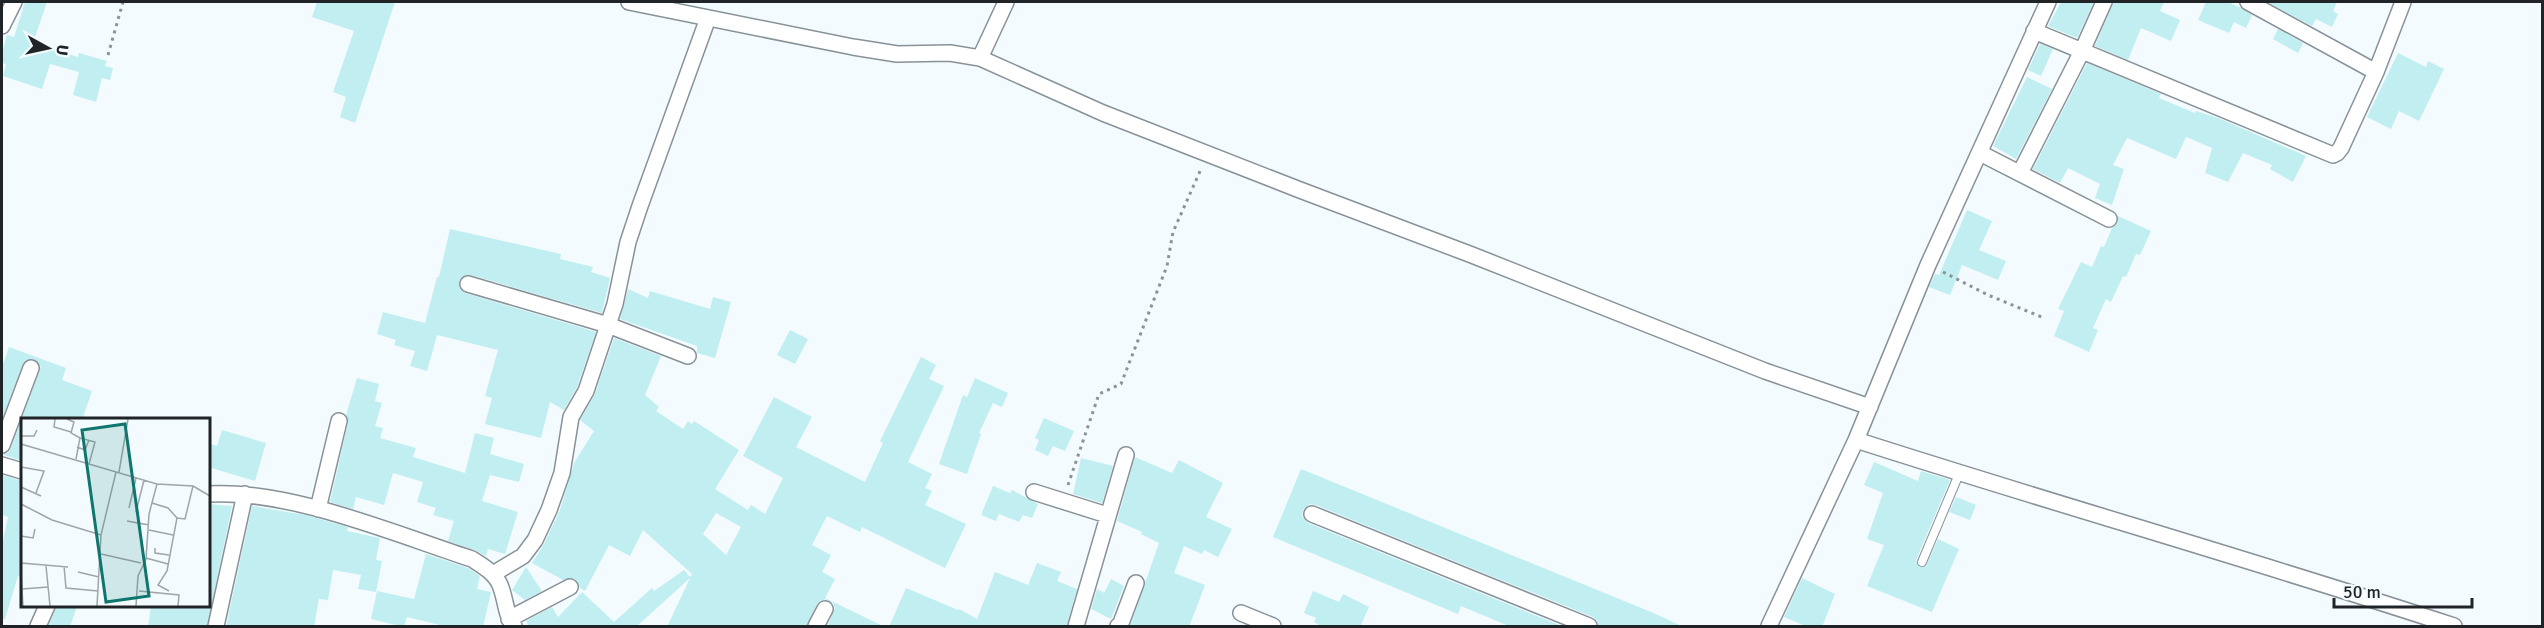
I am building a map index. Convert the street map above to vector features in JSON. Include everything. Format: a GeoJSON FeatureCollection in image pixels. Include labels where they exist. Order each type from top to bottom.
{"type":"FeatureCollection","features":[{"type":"Feature","properties":{"kind":"street"},"geometry":{"type":"LineString","coordinates":[[2,26],[14,2]]}},
{"type":"Feature","properties":{"kind":"street"},"geometry":{"type":"LineString","coordinates":[[629,2],[897,54],[950,53],[980,58],[1103,112],[1208,154],[1765,371],[1870,407]]}},
{"type":"Feature","properties":{"kind":"street"},"geometry":{"type":"LineString","coordinates":[[980,58],[1006,2]]}},
{"type":"Feature","properties":{"kind":"street"},"geometry":{"type":"LineString","coordinates":[[1769,627],[1856,440],[1928,265],[2048,2]]}},
{"type":"Feature","properties":{"kind":"street"},"geometry":{"type":"LineString","coordinates":[[2019,174],[2082,51],[2104,2]]}},
{"type":"Feature","properties":{"kind":"street"},"geometry":{"type":"LineString","coordinates":[[2248,2],[2376,72]]}},
{"type":"Feature","properties":{"kind":"street"},"geometry":{"type":"LineString","coordinates":[[2034,31],[2332,154],[2342,148],[2376,72],[2403,2]]}},
{"type":"Feature","properties":{"kind":"street"},"geometry":{"type":"LineString","coordinates":[[493,574],[523,556],[535,540],[544,520],[562,473],[571,417],[586,391],[615,304],[628,242],[708,18]]}},
{"type":"Feature","properties":{"kind":"street"},"geometry":{"type":"LineString","coordinates":[[1980,153],[2109,219]]}},
{"type":"Feature","properties":{"kind":"street"},"geometry":{"type":"LineString","coordinates":[[468,284],[608,325],[688,356]]}},
{"type":"Feature","properties":{"kind":"street"},"geometry":{"type":"LineString","coordinates":[[2,445],[31,368]]}},
{"type":"Feature","properties":{"kind":"street"},"geometry":{"type":"LineString","coordinates":[[318,508],[339,421]]}},
{"type":"Feature","properties":{"kind":"street"},"geometry":{"type":"LineString","coordinates":[[1856,440],[1959,474],[2346,591],[2454,627]]}},
{"type":"Feature","properties":{"kind":"street"},"geometry":{"type":"LineString","coordinates":[[1079,626],[1107,515],[1126,455]]}},
{"type":"Feature","properties":{"kind":"street"},"geometry":{"type":"LineString","coordinates":[[2,465],[21,471]]}},
{"type":"Feature","properties":{"kind":"street"},"geometry":{"type":"LineString","coordinates":[[1034,492],[1107,515]]}},
{"type":"Feature","properties":{"kind":"street"},"geometry":{"type":"LineString","coordinates":[[210,494],[245,494],[318,508],[472,559],[493,574],[500,585],[511,623],[570,587]]}},
{"type":"Feature","properties":{"kind":"street"},"geometry":{"type":"LineString","coordinates":[[216,627],[245,494]]}},
{"type":"Feature","properties":{"kind":"street"},"geometry":{"type":"LineString","coordinates":[[1312,514],[1589,627]]}},
{"type":"Feature","properties":{"kind":"street"},"geometry":{"type":"LineString","coordinates":[[1118,627],[1136,583]]}},
{"type":"Feature","properties":{"kind":"street"},"geometry":{"type":"LineString","coordinates":[[38,627],[47,607]]}},
{"type":"Feature","properties":{"kind":"street"},"geometry":{"type":"LineString","coordinates":[[816,627],[825,609]]}},
{"type":"Feature","properties":{"kind":"street"},"geometry":{"type":"LineString","coordinates":[[1241,613],[1273,627]]}},
{"type":"Feature","properties":{"kind":"lane"},"geometry":{"type":"LineString","coordinates":[[1922,562],[1959,474]]}},
{"type":"Feature","properties":{"kind":"path"},"geometry":{"type":"LineString","coordinates":[[108,55],[123,2]]}},
{"type":"Feature","properties":{"kind":"path"},"geometry":{"type":"LineString","coordinates":[[1063,501],[1099,394],[1122,384],[1167,266],[1173,232],[1208,154]]}},
{"type":"Feature","properties":{"kind":"path"},"geometry":{"type":"LineString","coordinates":[[1928,265],[1988,295],[2044,318]]}},
{"type":"Feature","properties":{"kind":"building"},"geometry":{"type":"Polygon","coordinates":[[[25,2],[47,2],[33,43],[78,57],[79,53],[107,61],[105,66],[113,68],[110,80],[102,78],[96,102],[73,95],[79,72],[50,64],[42,89],[3,76],[6,64],[2,63],[2,53],[7,35],[14,37],[25,2]]]}},
{"type":"Feature","properties":{"kind":"building"},"geometry":{"type":"Polygon","coordinates":[[[317,2],[395,2],[355,123],[340,117],[346,97],[333,92],[354,31],[312,17],[317,2]]]}},
{"type":"Feature","properties":{"kind":"building"},"geometry":{"type":"Polygon","coordinates":[[[2061,2],[2094,2],[2077,38],[2048,26],[2061,2]]]}},
{"type":"Feature","properties":{"kind":"building"},"geometry":{"type":"Polygon","coordinates":[[[2114,2],[2164,2],[2160,11],[2180,20],[2171,41],[2141,28],[2128,60],[2095,46],[2114,2]]]}},
{"type":"Feature","properties":{"kind":"building"},"geometry":{"type":"Polygon","coordinates":[[[2206,2],[2228,2],[2252,15],[2246,28],[2234,22],[2229,33],[2198,20],[2206,2]]]}},
{"type":"Feature","properties":{"kind":"building"},"geometry":{"type":"Polygon","coordinates":[[[2267,2],[2337,2],[2333,11],[2338,14],[2332,27],[2316,19],[2312,26],[2267,2]]]}},
{"type":"Feature","properties":{"kind":"building"},"geometry":{"type":"Polygon","coordinates":[[[2278,29],[2303,43],[2298,53],[2273,39],[2278,29]]]}},
{"type":"Feature","properties":{"kind":"building"},"geometry":{"type":"Polygon","coordinates":[[[2040,44],[2053,49],[2041,76],[2028,70],[2040,44]]]}},
{"type":"Feature","properties":{"kind":"building"},"geometry":{"type":"Polygon","coordinates":[[[2398,53],[2426,67],[2428,61],[2444,69],[2419,121],[2399,111],[2391,129],[2367,117],[2398,53]]]}},
{"type":"Feature","properties":{"kind":"building"},"geometry":{"type":"Polygon","coordinates":[[[2087,63],[2161,94],[2159,98],[2195,113],[2196,111],[2218,118],[2306,156],[2293,182],[2270,169],[2272,165],[2243,153],[2228,182],[2205,173],[2212,148],[2186,137],[2176,159],[2127,138],[2113,165],[2124,169],[2112,205],[2095,198],[2100,184],[2068,168],[2060,183],[2033,169],[2087,63]]]}},
{"type":"Feature","properties":{"kind":"building"},"geometry":{"type":"Polygon","coordinates":[[[2027,77],[2052,89],[2016,159],[1993,146],[2027,77]]]}},
{"type":"Feature","properties":{"kind":"building"},"geometry":{"type":"Polygon","coordinates":[[[1967,210],[1992,221],[1979,250],[2006,261],[1998,280],[1962,265],[1950,295],[1929,287],[1935,274],[1939,275],[1967,210]]]}},
{"type":"Feature","properties":{"kind":"building"},"geometry":{"type":"Polygon","coordinates":[[[2118,216],[2151,231],[2140,255],[2136,254],[2126,277],[2123,276],[2111,302],[2106,299],[2093,328],[2098,330],[2089,352],[2054,336],[2064,311],[2058,309],[2081,262],[2092,267],[2101,246],[2104,247],[2112,228],[2118,223],[2118,216]]]}},
{"type":"Feature","properties":{"kind":"building"},"geometry":{"type":"Polygon","coordinates":[[[450,229],[561,254],[560,259],[593,267],[591,272],[610,278],[602,313],[471,275],[465,275],[459,281],[459,287],[465,293],[596,332],[577,387],[564,410],[550,402],[541,438],[485,424],[492,398],[485,396],[498,350],[437,335],[427,371],[410,366],[415,351],[394,345],[396,340],[377,334],[383,312],[425,323],[450,229]]]}},
{"type":"Feature","properties":{"kind":"building"},"geometry":{"type":"Polygon","coordinates":[[[628,289],[648,298],[650,291],[710,309],[713,297],[731,302],[715,358],[697,353],[697,346],[620,319],[628,289]]]}},
{"type":"Feature","properties":{"kind":"building"},"geometry":{"type":"Polygon","coordinates":[[[790,330],[808,339],[795,364],[777,355],[790,330]]]}},
{"type":"Feature","properties":{"kind":"building"},"geometry":{"type":"Polygon","coordinates":[[[614,338],[661,356],[645,395],[659,407],[656,411],[683,429],[688,421],[692,424],[694,421],[739,450],[715,489],[748,510],[751,505],[765,514],[783,478],[743,456],[774,397],[812,417],[796,447],[865,482],[883,443],[880,441],[921,357],[936,365],[929,379],[944,386],[908,462],[932,474],[925,488],[932,491],[925,505],[966,524],[945,568],[862,527],[860,532],[827,516],[812,545],[831,555],[822,572],[835,579],[825,598],[885,627],[827,627],[835,608],[833,603],[825,599],[817,604],[806,627],[667,627],[690,578],[636,627],[529,627],[526,621],[552,607],[558,617],[582,592],[614,622],[652,588],[654,591],[684,570],[690,577],[692,574],[643,530],[630,556],[609,545],[585,591],[580,588],[575,579],[563,580],[532,563],[560,510],[574,463],[594,431],[580,420],[595,394],[614,338]],[[716,513],[703,534],[726,555],[741,527],[716,513]]]}},
{"type":"Feature","properties":{"kind":"building"},"geometry":{"type":"Polygon","coordinates":[[[9,347],[66,368],[62,380],[92,391],[83,418],[22,418],[41,367],[34,359],[24,361],[2,419],[2,367],[9,347]]]}},
{"type":"Feature","properties":{"kind":"building"},"geometry":{"type":"Polygon","coordinates":[[[357,378],[379,384],[375,401],[382,403],[375,426],[383,428],[380,438],[416,448],[413,457],[465,473],[475,433],[494,438],[490,454],[524,464],[519,482],[490,475],[482,501],[518,512],[505,554],[488,549],[486,556],[448,541],[454,521],[433,515],[436,508],[417,502],[423,482],[393,473],[384,505],[356,497],[353,509],[330,502],[348,423],[346,415],[357,378]]]}},
{"type":"Feature","properties":{"kind":"building"},"geometry":{"type":"Polygon","coordinates":[[[975,378],[1008,393],[1002,407],[993,403],[979,433],[981,434],[967,474],[939,464],[963,395],[967,397],[975,378]]]}},
{"type":"Feature","properties":{"kind":"building"},"geometry":{"type":"Polygon","coordinates":[[[1044,418],[1074,431],[1065,451],[1053,446],[1048,456],[1035,450],[1039,440],[1035,438],[1044,418]]]}},
{"type":"Feature","properties":{"kind":"building"},"geometry":{"type":"Polygon","coordinates":[[[21,421],[21,461],[2,454],[8,453],[21,421]]]}},
{"type":"Feature","properties":{"kind":"building"},"geometry":{"type":"Polygon","coordinates":[[[222,430],[266,443],[255,481],[210,468],[210,444],[217,446],[222,430]]]}},
{"type":"Feature","properties":{"kind":"building"},"geometry":{"type":"Polygon","coordinates":[[[1135,457],[1172,473],[1179,460],[1223,483],[1206,517],[1232,529],[1218,557],[1204,550],[1202,554],[1184,546],[1174,573],[1205,585],[1189,627],[1130,626],[1159,543],[1141,534],[1142,532],[1117,521],[1135,457]]]}},
{"type":"Feature","properties":{"kind":"building"},"geometry":{"type":"Polygon","coordinates":[[[1081,458],[1113,466],[1102,503],[1073,494],[1081,458]]]}},
{"type":"Feature","properties":{"kind":"building"},"geometry":{"type":"Polygon","coordinates":[[[1874,462],[1918,481],[1921,471],[1950,480],[1916,560],[1919,567],[1926,566],[1938,539],[1959,549],[1932,612],[1867,586],[1884,545],[1867,539],[1883,493],[1864,485],[1874,462]]]}},
{"type":"Feature","properties":{"kind":"building"},"geometry":{"type":"Polygon","coordinates":[[[1301,469],[1684,627],[1599,627],[1593,617],[1316,505],[1310,504],[1303,510],[1302,516],[1308,523],[1564,627],[1511,627],[1461,606],[1458,614],[1273,537],[1301,469]]]}},
{"type":"Feature","properties":{"kind":"building"},"geometry":{"type":"Polygon","coordinates":[[[2,475],[21,481],[21,578],[18,576],[5,619],[2,619],[2,545],[8,517],[2,515],[2,475]]]}},
{"type":"Feature","properties":{"kind":"building"},"geometry":{"type":"Polygon","coordinates":[[[993,486],[1010,493],[1012,490],[1038,504],[1032,518],[1023,515],[1019,522],[999,514],[996,521],[981,515],[993,486]]]}},
{"type":"Feature","properties":{"kind":"building"},"geometry":{"type":"Polygon","coordinates":[[[1956,497],[1976,505],[1970,520],[1949,512],[1956,497]]]}},
{"type":"Feature","properties":{"kind":"building"},"geometry":{"type":"Polygon","coordinates":[[[210,504],[232,506],[207,627],[148,627],[151,607],[210,607],[210,504]]]}},
{"type":"Feature","properties":{"kind":"building"},"geometry":{"type":"Polygon","coordinates":[[[252,506],[305,515],[348,527],[347,531],[380,538],[376,560],[382,561],[376,592],[358,589],[361,575],[333,570],[328,600],[319,599],[314,627],[226,627],[252,506]]]}},
{"type":"Feature","properties":{"kind":"building"},"geometry":{"type":"Polygon","coordinates":[[[426,554],[468,568],[480,576],[477,589],[491,592],[483,627],[448,627],[407,617],[404,627],[371,619],[377,591],[414,599],[426,554]]]}},
{"type":"Feature","properties":{"kind":"building"},"geometry":{"type":"Polygon","coordinates":[[[1037,563],[1061,572],[1057,581],[1077,589],[1066,627],[889,627],[906,588],[959,609],[977,619],[995,572],[1028,585],[1037,563]]]}},
{"type":"Feature","properties":{"kind":"building"},"geometry":{"type":"Polygon","coordinates":[[[526,567],[542,591],[525,600],[512,590],[526,567]]]}},
{"type":"Feature","properties":{"kind":"building"},"geometry":{"type":"Polygon","coordinates":[[[1802,578],[1835,594],[1822,627],[1808,627],[1784,617],[1802,578]]]}},
{"type":"Feature","properties":{"kind":"building"},"geometry":{"type":"Polygon","coordinates":[[[1111,579],[1124,586],[1111,619],[1091,609],[1097,589],[1104,593],[1111,579]]]}},
{"type":"Feature","properties":{"kind":"building"},"geometry":{"type":"Polygon","coordinates":[[[1313,591],[1339,602],[1343,594],[1369,607],[1360,627],[1323,627],[1314,622],[1316,618],[1304,613],[1313,591]]]}},
{"type":"Feature","properties":{"kind":"building"},"geometry":{"type":"Polygon","coordinates":[[[57,607],[77,607],[70,627],[48,627],[57,607]]]}}]}
